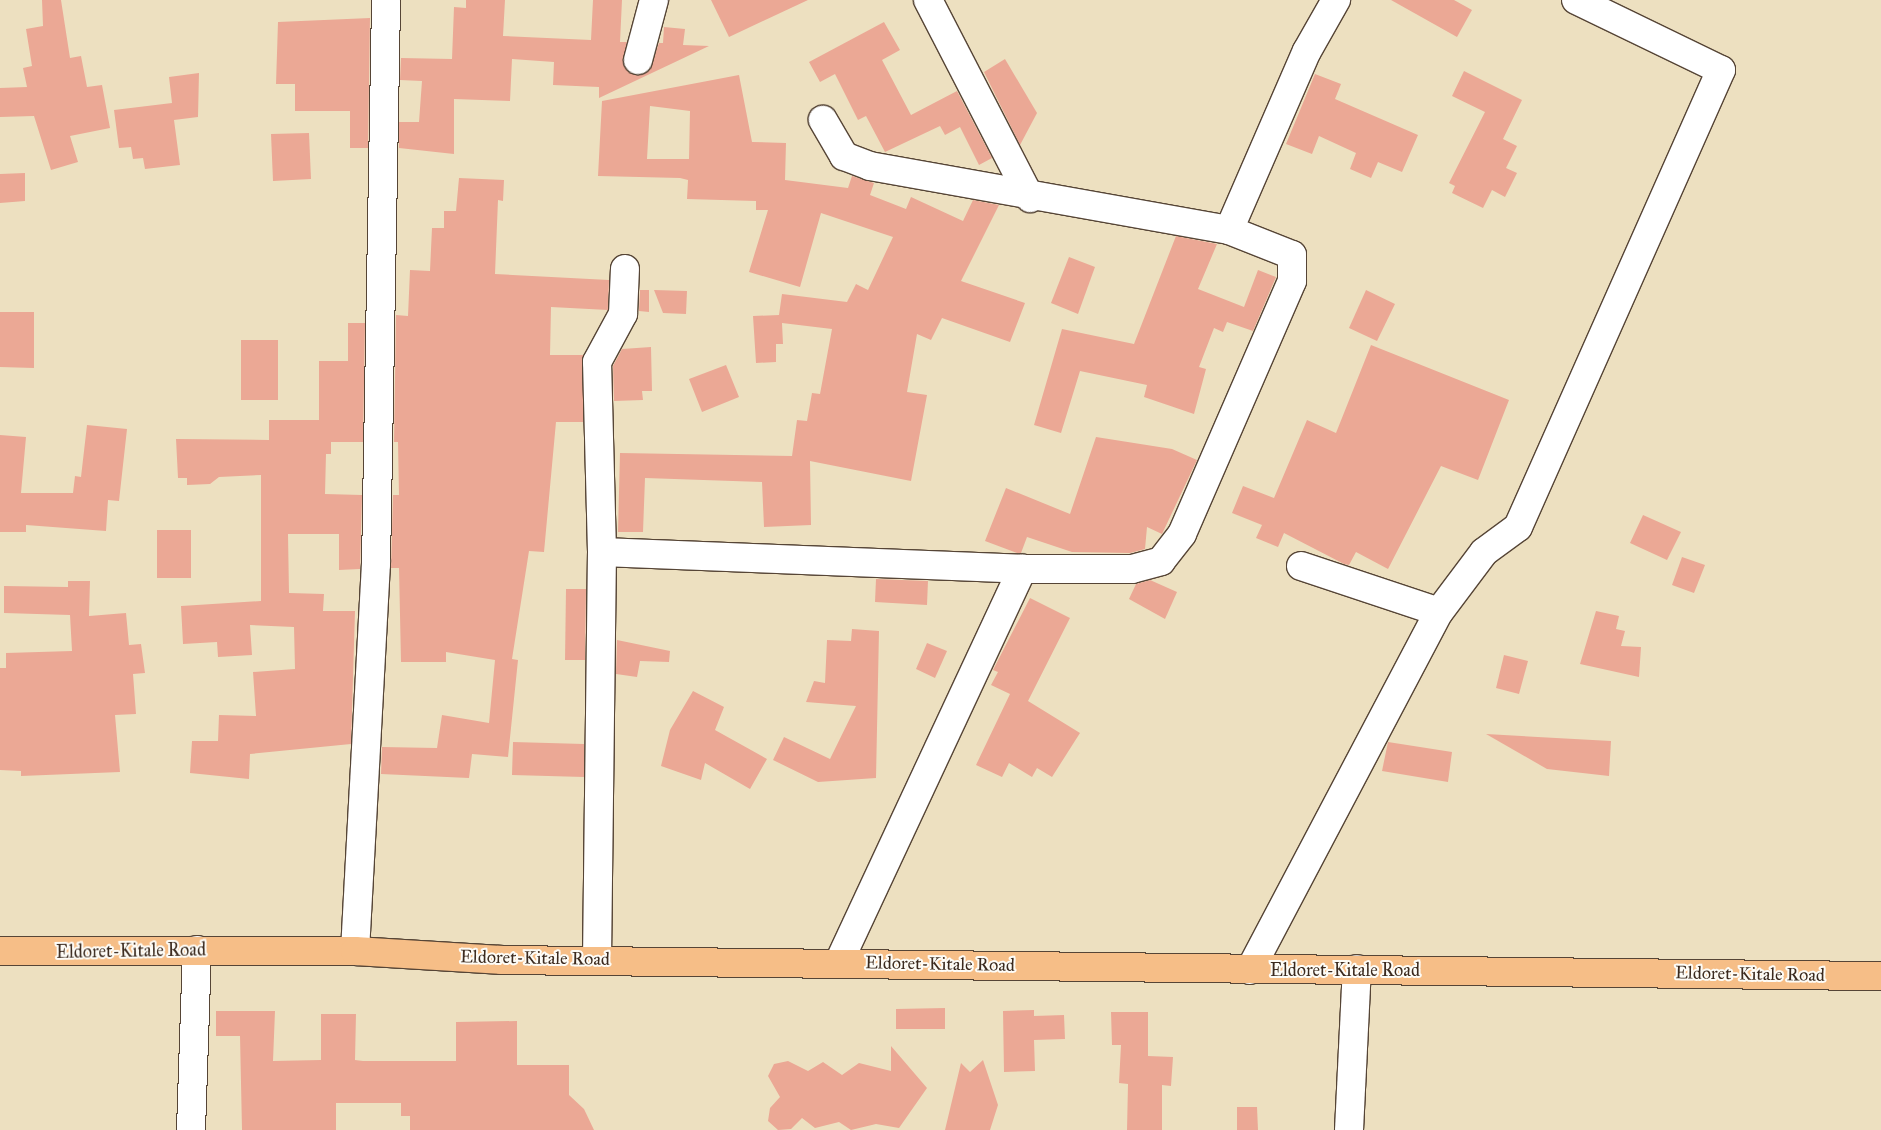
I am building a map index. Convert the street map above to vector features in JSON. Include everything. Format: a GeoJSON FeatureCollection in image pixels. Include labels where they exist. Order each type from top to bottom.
{"type":"FeatureCollection","features":[{"type":"Feature","properties":{"kind":"highway","name":"Eldoret-Kitale Road"},"geometry":{"type":"LineString","coordinates":[[0,952],[355,951],[597,960],[838,962],[1250,970],[1357,969],[1881,976]]}},
{"type":"Feature","properties":{"kind":"street"},"geometry":{"type":"LineString","coordinates":[[355,951],[376,564],[386,0]]}},
{"type":"Feature","properties":{"kind":"street"},"geometry":{"type":"LineString","coordinates":[[638,60],[654,0]]}},
{"type":"Feature","properties":{"kind":"street"},"geometry":{"type":"LineString","coordinates":[[928,0],[1030,198]]}},
{"type":"Feature","properties":{"kind":"street"},"geometry":{"type":"LineString","coordinates":[[1230,230],[1307,51],[1336,0]]}},
{"type":"Feature","properties":{"kind":"street"},"geometry":{"type":"LineString","coordinates":[[1250,970],[1439,612],[1484,552],[1518,527],[1721,70],[1576,0]]}},
{"type":"Feature","properties":{"kind":"street"},"geometry":{"type":"LineString","coordinates":[[602,552],[1022,570],[1132,569],[1162,560],[1182,534],[1292,281],[1292,255],[1230,230],[1030,198],[844,156],[823,120]]}},
{"type":"Feature","properties":{"kind":"street"},"geometry":{"type":"LineString","coordinates":[[597,960],[602,552],[597,362],[622,314],[625,269]]}},
{"type":"Feature","properties":{"kind":"street"},"geometry":{"type":"LineString","coordinates":[[1301,566],[1439,612]]}},
{"type":"Feature","properties":{"kind":"street"},"geometry":{"type":"LineString","coordinates":[[838,962],[1022,570]]}},
{"type":"Feature","properties":{"kind":"street"},"geometry":{"type":"LineString","coordinates":[[191,1130],[197,950]]}},
{"type":"Feature","properties":{"kind":"street"},"geometry":{"type":"LineString","coordinates":[[1349,1130],[1357,969]]}},
{"type":"Feature","properties":{"kind":"building"},"geometry":{"type":"Polygon","coordinates":[[[42,0],[61,0],[70,58],[81,56],[87,87],[102,85],[110,128],[70,136],[78,162],[51,170],[34,116],[0,117],[0,88],[27,87],[23,68],[32,66],[26,29],[43,26],[42,0]]]}},
{"type":"Feature","properties":{"kind":"building"},"geometry":{"type":"Polygon","coordinates":[[[466,0],[505,0],[503,36],[591,40],[593,0],[622,0],[620,42],[627,42],[623,64],[634,75],[649,71],[659,43],[663,43],[664,27],[685,29],[683,45],[709,46],[599,98],[599,87],[553,85],[554,62],[512,59],[510,101],[454,99],[454,154],[399,148],[399,122],[419,122],[422,81],[400,80],[401,58],[452,59],[454,7],[466,8],[466,0]]]}},
{"type":"Feature","properties":{"kind":"building"},"geometry":{"type":"Polygon","coordinates":[[[711,0],[808,0],[729,37],[711,0]]]}},
{"type":"Feature","properties":{"kind":"building"},"geometry":{"type":"Polygon","coordinates":[[[1391,0],[1454,0],[1472,10],[1457,37],[1391,0]]]}},
{"type":"Feature","properties":{"kind":"building"},"geometry":{"type":"Polygon","coordinates":[[[370,18],[368,148],[350,148],[350,111],[295,111],[295,84],[276,84],[278,22],[370,18]]]}},
{"type":"Feature","properties":{"kind":"building"},"geometry":{"type":"Polygon","coordinates":[[[884,22],[900,50],[882,60],[911,115],[957,91],[992,158],[979,165],[960,127],[945,135],[940,126],[885,152],[866,116],[858,120],[835,74],[820,82],[809,62],[884,22]]]}},
{"type":"Feature","properties":{"kind":"building"},"geometry":{"type":"Polygon","coordinates":[[[1005,59],[1037,113],[1020,145],[984,72],[1005,59]]]}},
{"type":"Feature","properties":{"kind":"building"},"geometry":{"type":"Polygon","coordinates":[[[1464,71],[1522,100],[1503,139],[1517,146],[1506,168],[1517,173],[1505,197],[1492,190],[1483,208],[1452,193],[1455,186],[1449,183],[1485,112],[1452,96],[1464,71]]]}},
{"type":"Feature","properties":{"kind":"building"},"geometry":{"type":"Polygon","coordinates":[[[199,73],[198,117],[174,120],[180,165],[145,169],[143,158],[133,159],[131,147],[119,148],[114,110],[172,103],[169,77],[199,73]]]}},
{"type":"Feature","properties":{"kind":"building"},"geometry":{"type":"Polygon","coordinates":[[[1315,74],[1341,84],[1335,99],[1418,135],[1402,172],[1378,162],[1371,178],[1350,169],[1356,153],[1319,136],[1312,154],[1286,144],[1315,74]]]}},
{"type":"Feature","properties":{"kind":"building"},"geometry":{"type":"Polygon","coordinates":[[[739,75],[752,142],[786,143],[785,180],[848,188],[852,176],[874,183],[870,195],[906,209],[911,197],[963,221],[973,200],[999,205],[961,281],[1025,303],[1010,342],[942,318],[931,340],[917,334],[907,392],[927,395],[911,481],[810,461],[811,525],[764,527],[762,482],[645,478],[643,532],[618,532],[620,453],[792,456],[797,420],[807,421],[812,393],[820,394],[832,329],[782,323],[783,344],[776,344],[776,362],[756,363],[753,316],[779,315],[782,294],[847,302],[856,284],[868,290],[893,237],[821,213],[800,287],[749,272],[768,210],[756,210],[756,201],[687,199],[688,180],[680,178],[598,176],[602,101],[739,75]],[[650,106],[647,159],[689,159],[690,111],[650,106]]]}},
{"type":"Feature","properties":{"kind":"building"},"geometry":{"type":"Polygon","coordinates":[[[309,133],[311,179],[273,181],[271,134],[309,133]]]}},
{"type":"Feature","properties":{"kind":"building"},"geometry":{"type":"Polygon","coordinates":[[[25,173],[25,201],[0,203],[0,174],[25,173]]]}},
{"type":"Feature","properties":{"kind":"building"},"geometry":{"type":"Polygon","coordinates":[[[459,178],[504,180],[503,201],[498,200],[495,274],[609,280],[608,310],[551,307],[550,355],[583,355],[583,422],[556,422],[544,552],[529,551],[512,659],[518,660],[508,757],[472,754],[469,778],[381,774],[382,747],[437,748],[442,715],[489,723],[495,660],[446,652],[446,662],[401,662],[399,568],[391,568],[393,495],[399,495],[398,442],[394,442],[396,315],[408,316],[410,270],[430,271],[432,228],[444,228],[444,211],[456,211],[459,178]]]}},
{"type":"Feature","properties":{"kind":"building"},"geometry":{"type":"Polygon","coordinates":[[[1176,236],[1217,244],[1198,289],[1244,307],[1258,270],[1276,277],[1253,331],[1227,322],[1223,332],[1214,328],[1199,367],[1206,369],[1194,414],[1144,397],[1147,385],[1080,371],[1061,433],[1034,425],[1062,329],[1134,344],[1176,236]]]}},
{"type":"Feature","properties":{"kind":"building"},"geometry":{"type":"Polygon","coordinates":[[[1069,257],[1095,267],[1078,314],[1051,303],[1069,257]]]}},
{"type":"Feature","properties":{"kind":"building"},"geometry":{"type":"Polygon","coordinates":[[[640,290],[649,290],[649,312],[639,311],[640,290]]]}},
{"type":"Feature","properties":{"kind":"building"},"geometry":{"type":"Polygon","coordinates":[[[654,290],[687,291],[686,314],[663,313],[654,290]]]}},
{"type":"Feature","properties":{"kind":"building"},"geometry":{"type":"Polygon","coordinates":[[[1366,290],[1395,304],[1377,341],[1349,328],[1366,290]]]}},
{"type":"Feature","properties":{"kind":"building"},"geometry":{"type":"Polygon","coordinates":[[[0,312],[34,312],[34,368],[0,367],[0,312]]]}},
{"type":"Feature","properties":{"kind":"building"},"geometry":{"type":"Polygon","coordinates":[[[348,323],[365,323],[363,442],[331,442],[331,454],[326,454],[325,494],[362,495],[360,569],[339,570],[339,534],[288,534],[289,593],[324,594],[323,611],[355,611],[351,744],[250,754],[249,779],[190,773],[192,741],[218,741],[219,715],[256,716],[253,672],[295,669],[294,627],[250,625],[252,655],[218,657],[217,642],[183,644],[181,606],[261,601],[261,475],[219,477],[210,484],[187,485],[187,478],[178,478],[176,439],[269,440],[269,420],[319,420],[319,361],[348,361],[348,323]]]}},
{"type":"Feature","properties":{"kind":"building"},"geometry":{"type":"Polygon","coordinates":[[[241,340],[278,340],[278,400],[241,400],[241,340]]]}},
{"type":"Feature","properties":{"kind":"building"},"geometry":{"type":"Polygon","coordinates":[[[1371,345],[1509,400],[1478,480],[1441,466],[1388,569],[1356,552],[1349,565],[1344,564],[1284,533],[1278,547],[1256,538],[1262,525],[1232,513],[1243,486],[1274,498],[1307,420],[1336,433],[1371,345]]]}},
{"type":"Feature","properties":{"kind":"building"},"geometry":{"type":"Polygon","coordinates":[[[651,347],[652,391],[642,391],[643,400],[614,401],[613,366],[622,349],[651,347]]]}},
{"type":"Feature","properties":{"kind":"building"},"geometry":{"type":"Polygon","coordinates":[[[726,365],[739,397],[702,412],[689,379],[726,365]]]}},
{"type":"Feature","properties":{"kind":"building"},"geometry":{"type":"Polygon","coordinates":[[[87,425],[127,429],[119,501],[108,500],[106,531],[26,525],[26,532],[0,532],[0,435],[26,437],[21,493],[73,493],[75,476],[81,477],[87,425]]]}},
{"type":"Feature","properties":{"kind":"building"},"geometry":{"type":"Polygon","coordinates":[[[1096,437],[1172,449],[1197,460],[1162,534],[1147,527],[1145,549],[1130,553],[1072,552],[1027,537],[1021,553],[1017,553],[985,541],[1006,488],[1070,514],[1096,437]]]}},
{"type":"Feature","properties":{"kind":"building"},"geometry":{"type":"Polygon","coordinates":[[[1643,515],[1681,532],[1667,560],[1630,543],[1643,515]]]}},
{"type":"Feature","properties":{"kind":"building"},"geometry":{"type":"Polygon","coordinates":[[[157,530],[191,530],[191,578],[157,578],[157,530]]]}},
{"type":"Feature","properties":{"kind":"building"},"geometry":{"type":"Polygon","coordinates":[[[1682,557],[1705,565],[1694,593],[1672,585],[1682,557]]]}},
{"type":"Feature","properties":{"kind":"building"},"geometry":{"type":"Polygon","coordinates":[[[876,579],[928,581],[927,605],[875,602],[876,579]]]}},
{"type":"Feature","properties":{"kind":"building"},"geometry":{"type":"Polygon","coordinates":[[[1150,580],[1177,592],[1165,619],[1129,599],[1136,584],[1150,580]]]}},
{"type":"Feature","properties":{"kind":"building"},"geometry":{"type":"Polygon","coordinates":[[[68,581],[90,581],[89,616],[126,613],[129,645],[141,644],[145,673],[133,674],[136,714],[115,715],[120,772],[21,776],[21,771],[0,770],[0,668],[6,668],[6,653],[72,651],[70,615],[4,613],[4,586],[68,587],[68,581]]]}},
{"type":"Feature","properties":{"kind":"building"},"geometry":{"type":"Polygon","coordinates":[[[566,589],[586,589],[585,660],[565,660],[566,589]]]}},
{"type":"Feature","properties":{"kind":"building"},"geometry":{"type":"Polygon","coordinates":[[[1030,598],[1070,618],[1028,701],[1080,733],[1052,777],[1037,768],[1032,777],[1009,763],[1002,777],[976,765],[1010,694],[991,685],[998,672],[993,670],[1030,598]]]}},
{"type":"Feature","properties":{"kind":"building"},"geometry":{"type":"Polygon","coordinates":[[[1596,611],[1619,616],[1616,629],[1625,631],[1621,646],[1641,647],[1639,677],[1580,664],[1596,611]]]}},
{"type":"Feature","properties":{"kind":"building"},"geometry":{"type":"Polygon","coordinates":[[[852,629],[879,631],[876,778],[818,782],[773,760],[784,737],[830,759],[856,706],[806,702],[814,681],[825,683],[827,640],[851,641],[852,629]]]}},
{"type":"Feature","properties":{"kind":"building"},"geometry":{"type":"Polygon","coordinates":[[[617,640],[670,651],[669,662],[640,661],[637,677],[616,674],[617,640]]]}},
{"type":"Feature","properties":{"kind":"building"},"geometry":{"type":"Polygon","coordinates":[[[927,643],[947,651],[935,678],[916,669],[927,643]]]}},
{"type":"Feature","properties":{"kind":"building"},"geometry":{"type":"Polygon","coordinates":[[[1504,655],[1528,661],[1519,694],[1496,688],[1504,655]]]}},
{"type":"Feature","properties":{"kind":"building"},"geometry":{"type":"Polygon","coordinates":[[[693,691],[724,707],[715,730],[767,759],[750,789],[705,763],[701,780],[661,766],[670,730],[693,691]]]}},
{"type":"Feature","properties":{"kind":"building"},"geometry":{"type":"Polygon","coordinates":[[[1486,734],[1611,741],[1609,776],[1547,769],[1486,734]]]}},
{"type":"Feature","properties":{"kind":"building"},"geometry":{"type":"Polygon","coordinates":[[[513,742],[584,744],[584,777],[512,775],[513,742]]]}},
{"type":"Feature","properties":{"kind":"building"},"geometry":{"type":"Polygon","coordinates":[[[1388,742],[1452,752],[1448,782],[1382,771],[1388,742]]]}},
{"type":"Feature","properties":{"kind":"building"},"geometry":{"type":"Polygon","coordinates":[[[945,1008],[945,1029],[896,1029],[896,1009],[945,1008]]]}},
{"type":"Feature","properties":{"kind":"building"},"geometry":{"type":"Polygon","coordinates":[[[1034,1010],[1034,1016],[1064,1015],[1065,1039],[1034,1040],[1035,1071],[1004,1072],[1003,1011],[1034,1010]]]}},
{"type":"Feature","properties":{"kind":"building"},"geometry":{"type":"Polygon","coordinates":[[[216,1011],[275,1011],[273,1061],[321,1060],[321,1014],[356,1014],[355,1060],[363,1061],[456,1061],[456,1022],[517,1021],[517,1065],[569,1065],[569,1095],[584,1109],[594,1130],[410,1130],[410,1116],[401,1116],[401,1103],[336,1103],[336,1130],[242,1130],[240,1036],[216,1036],[216,1011]]]}},
{"type":"Feature","properties":{"kind":"building"},"geometry":{"type":"Polygon","coordinates":[[[1111,1012],[1148,1012],[1148,1056],[1173,1057],[1171,1086],[1162,1085],[1162,1130],[1127,1130],[1128,1084],[1119,1083],[1121,1045],[1112,1045],[1111,1012]]]}},
{"type":"Feature","properties":{"kind":"building"},"geometry":{"type":"Polygon","coordinates":[[[891,1046],[927,1088],[899,1128],[876,1124],[851,1130],[839,1122],[815,1128],[802,1118],[791,1129],[778,1130],[768,1121],[770,1108],[780,1097],[768,1076],[774,1064],[788,1061],[808,1071],[823,1062],[842,1075],[859,1063],[891,1071],[891,1046]]]}},
{"type":"Feature","properties":{"kind":"building"},"geometry":{"type":"Polygon","coordinates":[[[983,1060],[998,1105],[990,1130],[945,1130],[961,1063],[970,1072],[983,1060]]]}},
{"type":"Feature","properties":{"kind":"building"},"geometry":{"type":"Polygon","coordinates":[[[1237,1107],[1257,1107],[1258,1130],[1237,1130],[1237,1107]]]}}]}
